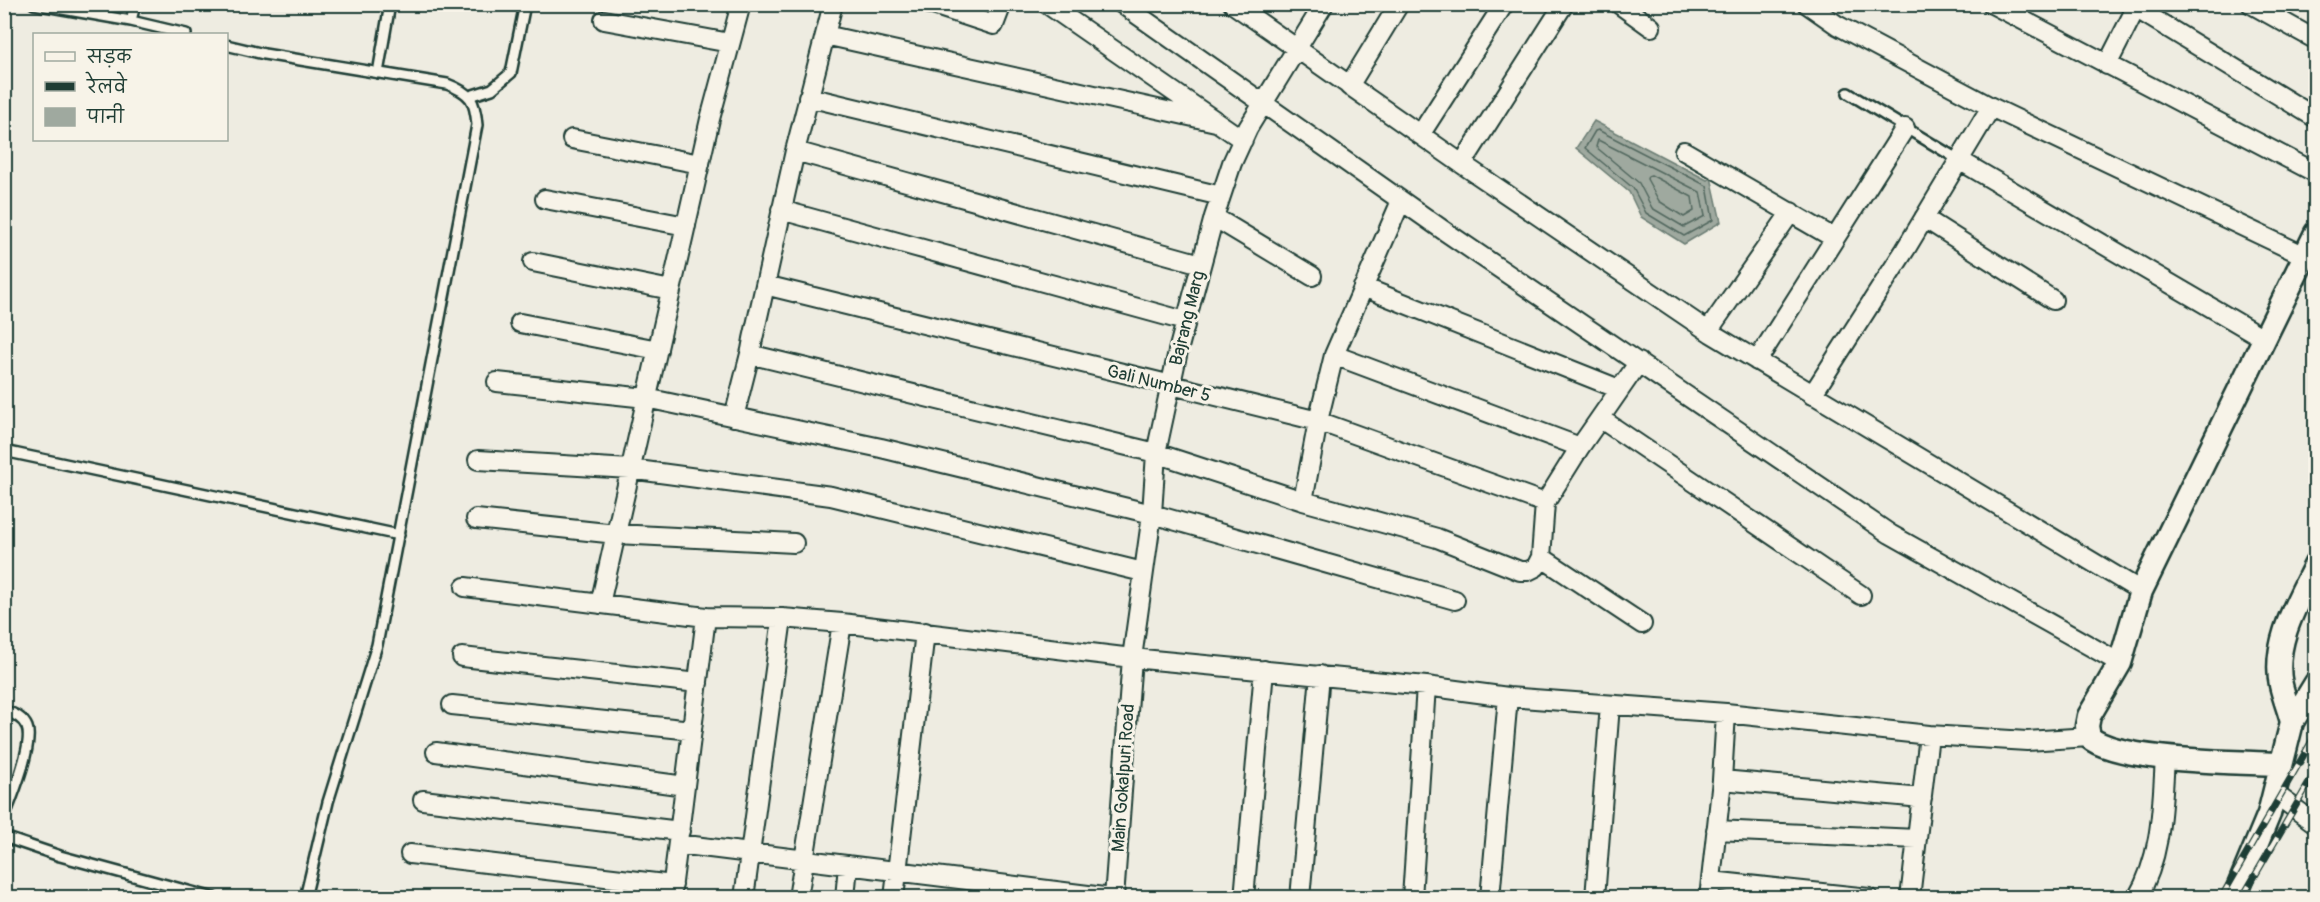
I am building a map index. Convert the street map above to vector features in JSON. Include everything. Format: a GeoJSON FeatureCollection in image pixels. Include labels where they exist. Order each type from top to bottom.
{"type":"FeatureCollection","features":[{"type":"Feature","properties":{"kind":"street"},"geometry":{"type":"LineString","coordinates":[[600,604],[699,164],[741,4]]}},
{"type":"Feature","properties":{"kind":"street"},"geometry":{"type":"LineString","coordinates":[[734,417],[795,151],[833,4]]}},
{"type":"Feature","properties":{"kind":"street"},"geometry":{"type":"LineString","coordinates":[[930,4],[994,25],[1002,4]]}},
{"type":"Feature","properties":{"kind":"street"},"geometry":{"type":"LineString","coordinates":[[1047,4],[1243,140]]}},
{"type":"Feature","properties":{"kind":"street"},"geometry":{"type":"LineString","coordinates":[[1122,4],[1401,201],[1890,534],[2120,663]]}},
{"type":"Feature","properties":{"kind":"street"},"geometry":{"type":"LineString","coordinates":[[1233,4],[1296,50],[1708,331],[2141,591]]}},
{"type":"Feature","properties":{"kind":"street","name":"Bajrang Marg"},"geometry":{"type":"LineString","coordinates":[[1132,658],[1152,514],[1156,453],[1185,321],[1214,217],[1243,140],[1324,4]]}},
{"type":"Feature","properties":{"kind":"street"},"geometry":{"type":"LineString","coordinates":[[1349,86],[1399,4]]}},
{"type":"Feature","properties":{"kind":"street"},"geometry":{"type":"LineString","coordinates":[[1420,135],[1504,4]]}},
{"type":"Feature","properties":{"kind":"street"},"geometry":{"type":"LineString","coordinates":[[1462,164],[1564,4]]}},
{"type":"Feature","properties":{"kind":"street"},"geometry":{"type":"LineString","coordinates":[[1618,4],[1651,27]]}},
{"type":"Feature","properties":{"kind":"street"},"geometry":{"type":"LineString","coordinates":[[1807,4],[1837,25],[1991,107],[2306,256]]}},
{"type":"Feature","properties":{"kind":"street"},"geometry":{"type":"LineString","coordinates":[[1992,4],[2316,173]]}},
{"type":"Feature","properties":{"kind":"street"},"geometry":{"type":"LineString","coordinates":[[2252,4],[2316,40]]}},
{"type":"Feature","properties":{"kind":"street"},"geometry":{"type":"LineString","coordinates":[[2107,65],[2134,6],[2316,118]]}},
{"type":"Feature","properties":{"kind":"street"},"geometry":{"type":"LineString","coordinates":[[604,20],[730,43]]}},
{"type":"Feature","properties":{"kind":"street"},"geometry":{"type":"LineString","coordinates":[[825,35],[1216,122]]}},
{"type":"Feature","properties":{"kind":"street"},"geometry":{"type":"LineString","coordinates":[[808,97],[1221,196]]}},
{"type":"Feature","properties":{"kind":"street"},"geometry":{"type":"LineString","coordinates":[[1812,395],[1991,107]]}},
{"type":"Feature","properties":{"kind":"street"},"geometry":{"type":"LineString","coordinates":[[1757,361],[1905,128]]}},
{"type":"Feature","properties":{"kind":"street"},"geometry":{"type":"LineString","coordinates":[[572,139],[699,164]]}},
{"type":"Feature","properties":{"kind":"street"},"geometry":{"type":"LineString","coordinates":[[795,151],[1201,264]]}},
{"type":"Feature","properties":{"kind":"street"},"geometry":{"type":"LineString","coordinates":[[1684,151],[1834,238]]}},
{"type":"Feature","properties":{"kind":"street"},"geometry":{"type":"LineString","coordinates":[[1959,160],[2265,339]]}},
{"type":"Feature","properties":{"kind":"street"},"geometry":{"type":"LineString","coordinates":[[545,199],[686,226]]}},
{"type":"Feature","properties":{"kind":"street"},"geometry":{"type":"LineString","coordinates":[[1304,501],[1318,421],[1334,355],[1401,201]]}},
{"type":"Feature","properties":{"kind":"street"},"geometry":{"type":"LineString","coordinates":[[781,210],[1185,321]]}},
{"type":"Feature","properties":{"kind":"street"},"geometry":{"type":"LineString","coordinates":[[1708,331],[1791,212]]}},
{"type":"Feature","properties":{"kind":"street"},"geometry":{"type":"LineString","coordinates":[[1214,217],[1312,276]]}},
{"type":"Feature","properties":{"kind":"street"},"geometry":{"type":"LineString","coordinates":[[1924,218],[2053,300]]}},
{"type":"Feature","properties":{"kind":"street"},"geometry":{"type":"LineString","coordinates":[[2089,737],[2087,726],[2089,716],[2120,663],[2141,591],[2316,233]]}},
{"type":"Feature","properties":{"kind":"street"},"geometry":{"type":"LineString","coordinates":[[533,262],[671,290]]}},
{"type":"Feature","properties":{"kind":"street","name":"Gali Number 5"},"geometry":{"type":"LineString","coordinates":[[765,285],[1318,421],[1545,503]]}},
{"type":"Feature","properties":{"kind":"street"},"geometry":{"type":"LineString","coordinates":[[1362,287],[1619,389]]}},
{"type":"Feature","properties":{"kind":"street"},"geometry":{"type":"LineString","coordinates":[[520,323],[658,350]]}},
{"type":"Feature","properties":{"kind":"street"},"geometry":{"type":"LineString","coordinates":[[751,350],[753,356],[762,359],[1156,453],[1304,501],[1437,538],[1520,571],[1528,571],[1536,567],[1541,557],[1545,503],[1580,447],[1639,362]]}},
{"type":"Feature","properties":{"kind":"street"},"geometry":{"type":"LineString","coordinates":[[1334,355],[1580,447]]}},
{"type":"Feature","properties":{"kind":"street"},"geometry":{"type":"LineString","coordinates":[[497,382],[646,398],[881,448],[1152,514],[1455,600]]}},
{"type":"Feature","properties":{"kind":"street"},"geometry":{"type":"LineString","coordinates":[[1601,419],[1861,595]]}},
{"type":"Feature","properties":{"kind":"street"},"geometry":{"type":"LineString","coordinates":[[478,460],[630,469],[831,496],[1143,572]]}},
{"type":"Feature","properties":{"kind":"street"},"geometry":{"type":"LineString","coordinates":[[476,519],[616,534],[794,543]]}},
{"type":"Feature","properties":{"kind":"street"},"geometry":{"type":"LineString","coordinates":[[1541,557],[1642,624]]}},
{"type":"Feature","properties":{"kind":"street"},"geometry":{"type":"LineString","coordinates":[[2292,722],[2281,685],[2279,667],[2281,650],[2289,620],[2316,564]]}},
{"type":"Feature","properties":{"kind":"street"},"geometry":{"type":"LineString","coordinates":[[465,587],[706,617],[782,618],[842,623],[1132,658],[1320,675],[1508,697],[1726,713],[1929,735],[2027,741],[2089,737],[2103,747],[2169,758],[2280,764]]}},
{"type":"Feature","properties":{"kind":"street"},"geometry":{"type":"LineString","coordinates":[[410,854],[672,891],[706,617]]}},
{"type":"Feature","properties":{"kind":"street"},"geometry":{"type":"LineString","coordinates":[[744,897],[782,618]]}},
{"type":"Feature","properties":{"kind":"street"},"geometry":{"type":"LineString","coordinates":[[798,897],[842,623]]}},
{"type":"Feature","properties":{"kind":"street"},"geometry":{"type":"LineString","coordinates":[[894,897],[925,632]]}},
{"type":"Feature","properties":{"kind":"street"},"geometry":{"type":"LineString","coordinates":[[462,657],[698,683]]}},
{"type":"Feature","properties":{"kind":"street","name":"Main Gokalpuri Road"},"geometry":{"type":"LineString","coordinates":[[1113,897],[1132,658]]}},
{"type":"Feature","properties":{"kind":"street"},"geometry":{"type":"LineString","coordinates":[[1244,897],[1264,670]]}},
{"type":"Feature","properties":{"kind":"street"},"geometry":{"type":"LineString","coordinates":[[1300,897],[1320,675]]}},
{"type":"Feature","properties":{"kind":"street"},"geometry":{"type":"LineString","coordinates":[[2234,897],[2269,814],[2292,722],[2316,683]]}},
{"type":"Feature","properties":{"kind":"street"},"geometry":{"type":"LineString","coordinates":[[1412,897],[1426,686]]}},
{"type":"Feature","properties":{"kind":"street"},"geometry":{"type":"LineString","coordinates":[[1490,897],[1508,697]]}},
{"type":"Feature","properties":{"kind":"street"},"geometry":{"type":"LineString","coordinates":[[452,705],[692,730]]}},
{"type":"Feature","properties":{"kind":"street"},"geometry":{"type":"LineString","coordinates":[[1595,897],[1611,705]]}},
{"type":"Feature","properties":{"kind":"street"},"geometry":{"type":"LineString","coordinates":[[1726,713],[1722,780],[1710,889],[1869,897]]}},
{"type":"Feature","properties":{"kind":"street"},"geometry":{"type":"LineString","coordinates":[[1910,897],[1929,735]]}},
{"type":"Feature","properties":{"kind":"street"},"geometry":{"type":"LineString","coordinates":[[436,752],[685,786]]}},
{"type":"Feature","properties":{"kind":"street"},"geometry":{"type":"LineString","coordinates":[[2137,897],[2153,866],[2169,758]]}},
{"type":"Feature","properties":{"kind":"street"},"geometry":{"type":"LineString","coordinates":[[1722,780],[1922,798]]}},
{"type":"Feature","properties":{"kind":"street"},"geometry":{"type":"LineString","coordinates":[[2274,793],[2316,824]]}},
{"type":"Feature","properties":{"kind":"street"},"geometry":{"type":"LineString","coordinates":[[423,800],[679,837],[749,853],[1113,897]]}},
{"type":"Feature","properties":{"kind":"street"},"geometry":{"type":"LineString","coordinates":[[1716,830],[1917,839]]}},
{"type":"Feature","properties":{"kind":"street"},"geometry":{"type":"LineString","coordinates":[[845,897],[848,865]]}},
{"type":"Feature","properties":{"kind":"lane"},"geometry":{"type":"LineString","coordinates":[[34,4],[131,21],[182,33]]}},
{"type":"Feature","properties":{"kind":"lane"},"geometry":{"type":"LineString","coordinates":[[131,21],[135,4]]}},
{"type":"Feature","properties":{"kind":"lane"},"geometry":{"type":"LineString","coordinates":[[378,73],[390,4]]}},
{"type":"Feature","properties":{"kind":"lane"},"geometry":{"type":"LineString","coordinates":[[470,96],[492,89],[511,73],[525,4]]}},
{"type":"Feature","properties":{"kind":"lane"},"geometry":{"type":"LineString","coordinates":[[228,45],[264,54],[447,84],[470,96],[476,108],[477,125],[377,645],[328,802],[305,897]]}},
{"type":"Feature","properties":{"kind":"lane"},"geometry":{"type":"LineString","coordinates":[[1848,93],[1959,160]]}},
{"type":"Feature","properties":{"kind":"lane"},"geometry":{"type":"LineString","coordinates":[[4,451],[399,535]]}},
{"type":"Feature","properties":{"kind":"lane"},"geometry":{"type":"LineString","coordinates":[[4,711],[22,720],[28,729],[24,761],[4,818]]}},
{"type":"Feature","properties":{"kind":"lane"},"geometry":{"type":"LineString","coordinates":[[4,837],[60,856],[214,897]]}},
{"type":"Feature","properties":{"kind":"water"},"geometry":{"type":"Polygon","coordinates":[[[1594,121],[1707,180],[1711,177],[1721,222],[1684,244],[1641,217],[1629,192],[1576,148],[1594,121]]]}},
{"type":"Feature","properties":{"kind":"railway"},"geometry":{"type":"LineString","coordinates":[[2221,898],[2316,734]]}},
{"type":"Feature","properties":{"kind":"railway"},"geometry":{"type":"LineString","coordinates":[[2242,898],[2316,771]]}}]}
